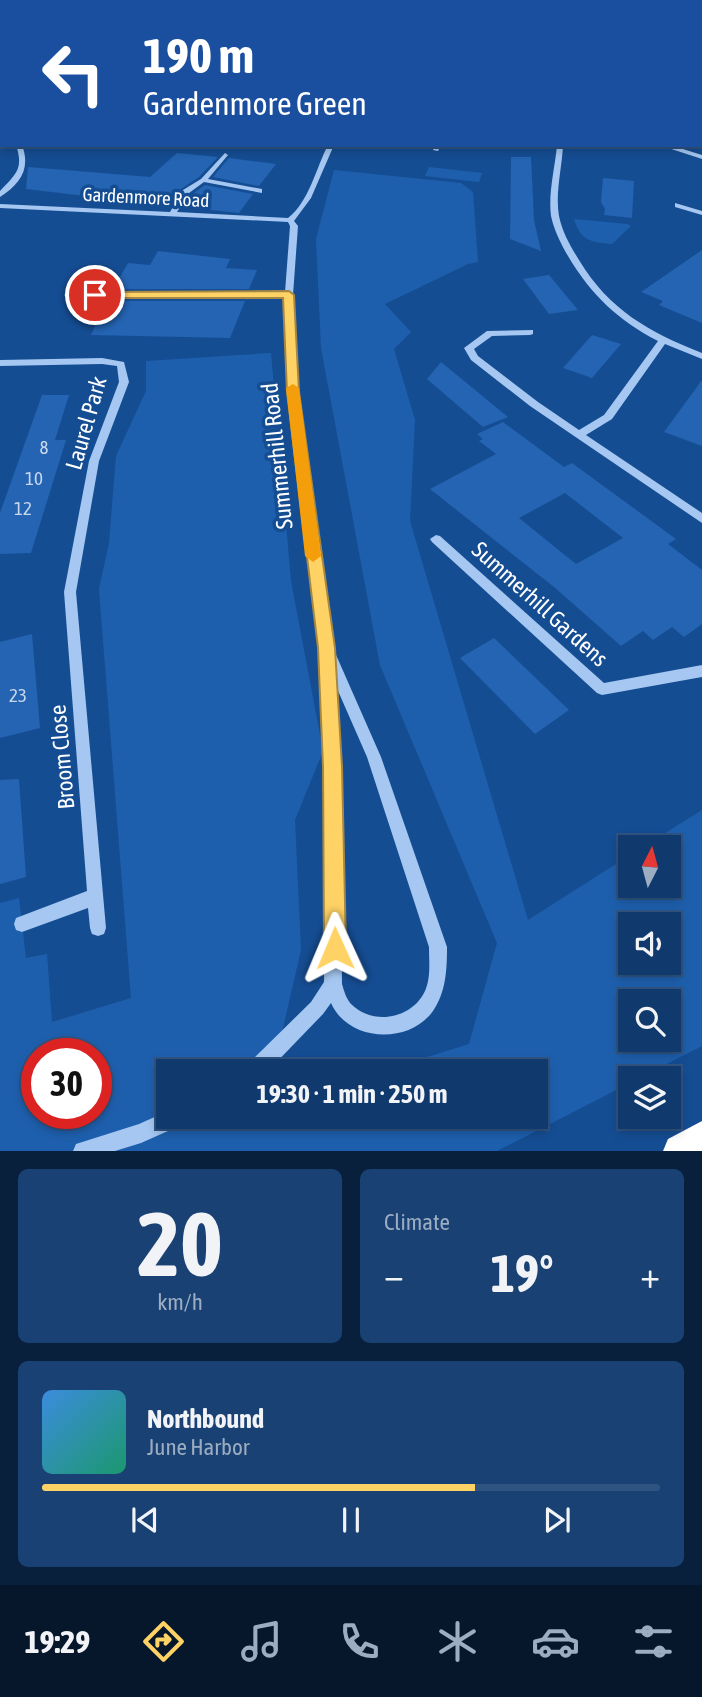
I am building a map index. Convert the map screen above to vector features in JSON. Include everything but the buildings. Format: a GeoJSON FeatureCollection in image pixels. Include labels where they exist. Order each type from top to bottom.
{"type":"FeatureCollection","features":[{"type":"Feature","properties":{"kind":"highway"},"geometry":{"type":"LineString","coordinates":[[680,1151],[702,1138]]}},
{"type":"Feature","properties":{"kind":"street"},"geometry":{"type":"LineString","coordinates":[[0,195],[23,168],[25,158],[20,147]]}},
{"type":"Feature","properties":{"kind":"street"},"geometry":{"type":"LineString","coordinates":[[290,220],[297,217],[303,208],[319,166],[330,147]]}},
{"type":"Feature","properties":{"kind":"street"},"geometry":{"type":"LineString","coordinates":[[560,147],[555,214],[566,246],[587,284],[613,311],[663,341],[702,356]]}},
{"type":"Feature","properties":{"kind":"street"},"geometry":{"type":"LineString","coordinates":[[669,147],[702,157]]}},
{"type":"Feature","properties":{"kind":"street"},"geometry":{"type":"LineString","coordinates":[[172,214],[186,192],[203,180],[225,155]]}},
{"type":"Feature","properties":{"kind":"street"},"geometry":{"type":"LineString","coordinates":[[203,180],[259,191]]}},
{"type":"Feature","properties":{"kind":"street"},"geometry":{"type":"LineString","coordinates":[[678,205],[702,213]]}},
{"type":"Feature","properties":{"kind":"street","name":"Gardenmore Road"},"geometry":{"type":"LineString","coordinates":[[0,206],[290,220]]}},
{"type":"Feature","properties":{"kind":"street","name":"Summerhill Road"},"geometry":{"type":"LineString","coordinates":[[290,220],[294,226],[289,295],[293,392],[326,648],[333,767],[333,984],[343,1008],[364,1023],[389,1027],[413,1018],[431,998],[438,975],[438,947],[374,757],[326,648]]}},
{"type":"Feature","properties":{"kind":"street"},"geometry":{"type":"LineString","coordinates":[[95,295],[102,276]]}},
{"type":"Feature","properties":{"kind":"street"},"geometry":{"type":"LineString","coordinates":[[68,295],[289,295]]}},
{"type":"Feature","properties":{"kind":"street"},"geometry":{"type":"LineString","coordinates":[[530,332],[489,333],[469,348],[474,358],[579,435],[702,519]]}},
{"type":"Feature","properties":{"kind":"street"},"geometry":{"type":"LineString","coordinates":[[579,435],[608,417],[663,341]]}},
{"type":"Feature","properties":{"kind":"street","name":"Laurel Park"},"geometry":{"type":"LineString","coordinates":[[0,363],[102,361],[121,364],[124,382],[94,461],[70,592],[72,613]]}},
{"type":"Feature","properties":{"kind":"street","name":"Summerhill Gardens"},"geometry":{"type":"LineString","coordinates":[[436,539],[602,689],[702,671]]}},
{"type":"Feature","properties":{"kind":"street","name":"Broom Close"},"geometry":{"type":"LineString","coordinates":[[72,613],[88,774],[98,928]]}},
{"type":"Feature","properties":{"kind":"street"},"geometry":{"type":"LineString","coordinates":[[22,924],[94,897]]}},
{"type":"Feature","properties":{"kind":"street"},"geometry":{"type":"LineString","coordinates":[[268,1059],[317,1008],[333,984]]}},
{"type":"Feature","properties":{"kind":"street"},"geometry":{"type":"LineString","coordinates":[[83,1151],[156,1126]]}},
{"type":"Feature","properties":{"kind":"shaded area"},"geometry":{"type":"Polygon","coordinates":[[[429,167],[482,173],[479,182],[425,176],[429,167]]]}},
{"type":"Feature","properties":{"kind":"shaded area"},"geometry":{"type":"Polygon","coordinates":[[[334,170],[461,183],[473,192],[478,262],[468,264],[385,304],[411,332],[394,349],[415,420],[410,521],[528,920],[618,863],[618,898],[681,898],[681,835],[662,835],[702,810],[702,1046],[663,1066],[618,1066],[618,1089],[548,1125],[548,1059],[421,1059],[469,1044],[497,943],[380,665],[321,348],[316,239],[334,170]]]}},
{"type":"Feature","properties":{"kind":"shaded area"},"geometry":{"type":"Polygon","coordinates":[[[574,219],[631,226],[612,244],[587,239],[574,219]]]}},
{"type":"Feature","properties":{"kind":"shaded area"},"geometry":{"type":"Polygon","coordinates":[[[271,353],[291,581],[323,751],[295,820],[301,950],[276,1059],[156,1059],[156,1129],[540,1129],[497,1151],[0,1151],[0,903],[19,898],[26,958],[47,954],[52,1022],[131,998],[99,589],[109,543],[116,456],[146,391],[146,361],[271,353]]]}},
{"type":"Feature","properties":{"kind":"slow traffic"},"geometry":{"type":"LineString","coordinates":[[293,388],[313,556]]}},
{"type":"Feature","properties":{"kind":"route"},"geometry":{"type":"LineString","coordinates":[[95,295],[289,295],[293,392],[326,648],[333,767],[335,948]]}}]}
